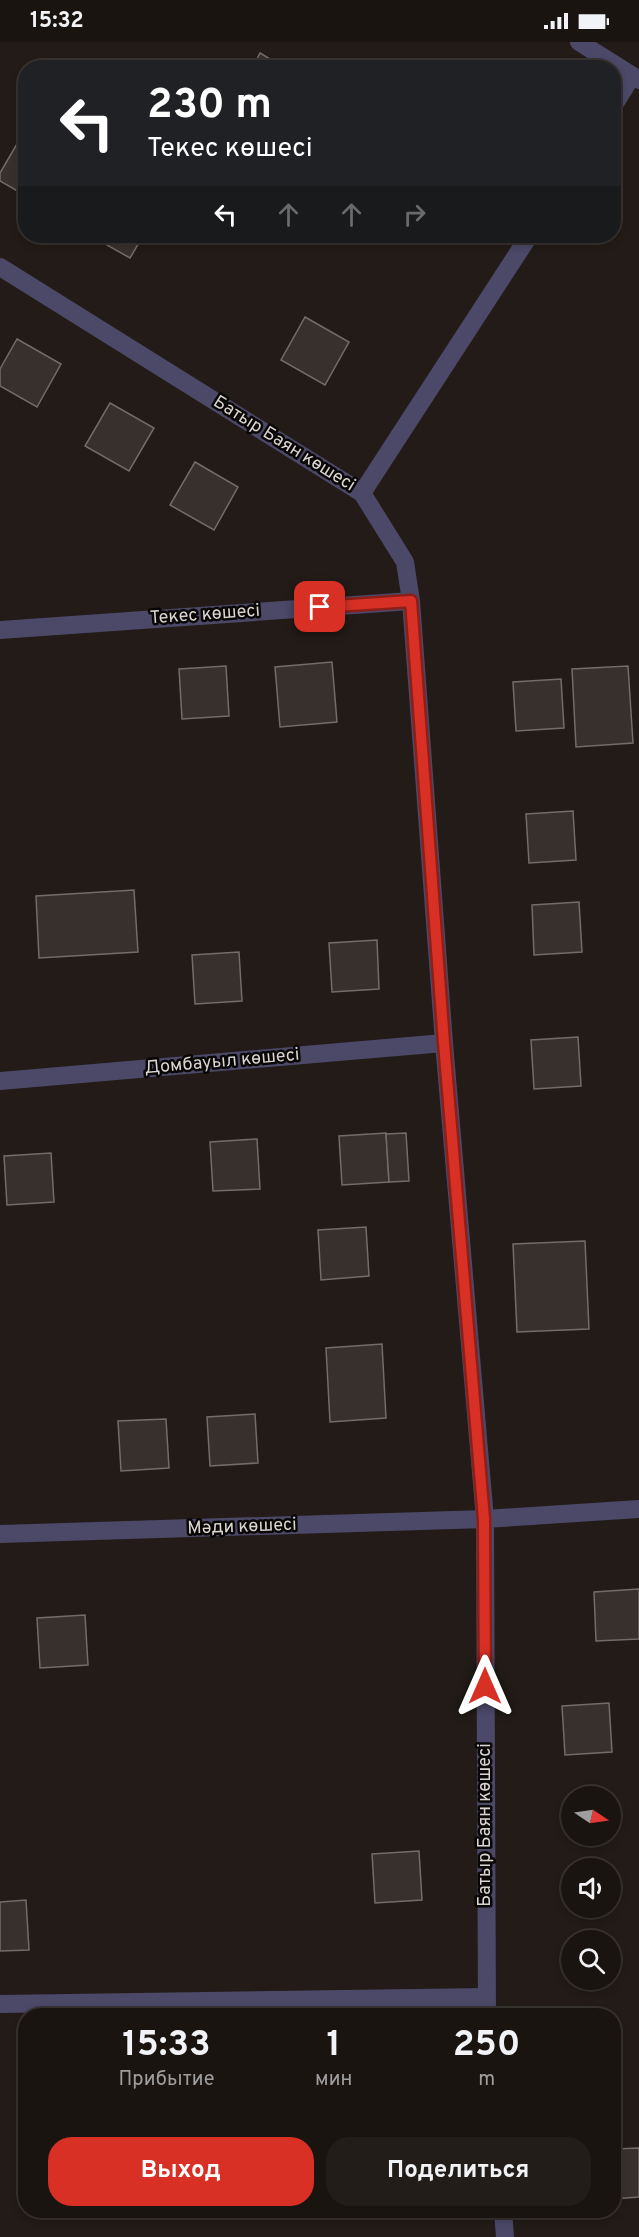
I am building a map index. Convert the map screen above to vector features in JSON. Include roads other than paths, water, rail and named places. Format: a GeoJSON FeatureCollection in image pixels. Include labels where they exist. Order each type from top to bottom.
{"type":"FeatureCollection","features":[{"type":"Feature","properties":{"kind":"street"},"geometry":{"type":"LineString","coordinates":[[579,42],[608,60]]}},
{"type":"Feature","properties":{"kind":"street"},"geometry":{"type":"LineString","coordinates":[[621,69],[636,78],[621,96]]}},
{"type":"Feature","properties":{"kind":"street"},"geometry":{"type":"LineString","coordinates":[[362,493],[524,243]]}},
{"type":"Feature","properties":{"kind":"street","name":"Батыр Баян көшесі"},"geometry":{"type":"LineString","coordinates":[[0,267],[362,493],[405,562],[411,601],[444,1043],[484,1519],[486,2008]]}},
{"type":"Feature","properties":{"kind":"street","name":"Текес көшесі"},"geometry":{"type":"LineString","coordinates":[[0,630],[411,601]]}},
{"type":"Feature","properties":{"kind":"street","name":"Домбауыл көшесі"},"geometry":{"type":"LineString","coordinates":[[0,1081],[444,1043]]}},
{"type":"Feature","properties":{"kind":"street","name":"Мәди көшесі"},"geometry":{"type":"LineString","coordinates":[[0,1534],[484,1519],[639,1509]]}},
{"type":"Feature","properties":{"kind":"street"},"geometry":{"type":"LineString","coordinates":[[0,2004],[485,1997]]}},
{"type":"Feature","properties":{"kind":"street"},"geometry":{"type":"LineString","coordinates":[[504,2218],[505,2237]]}}]}
